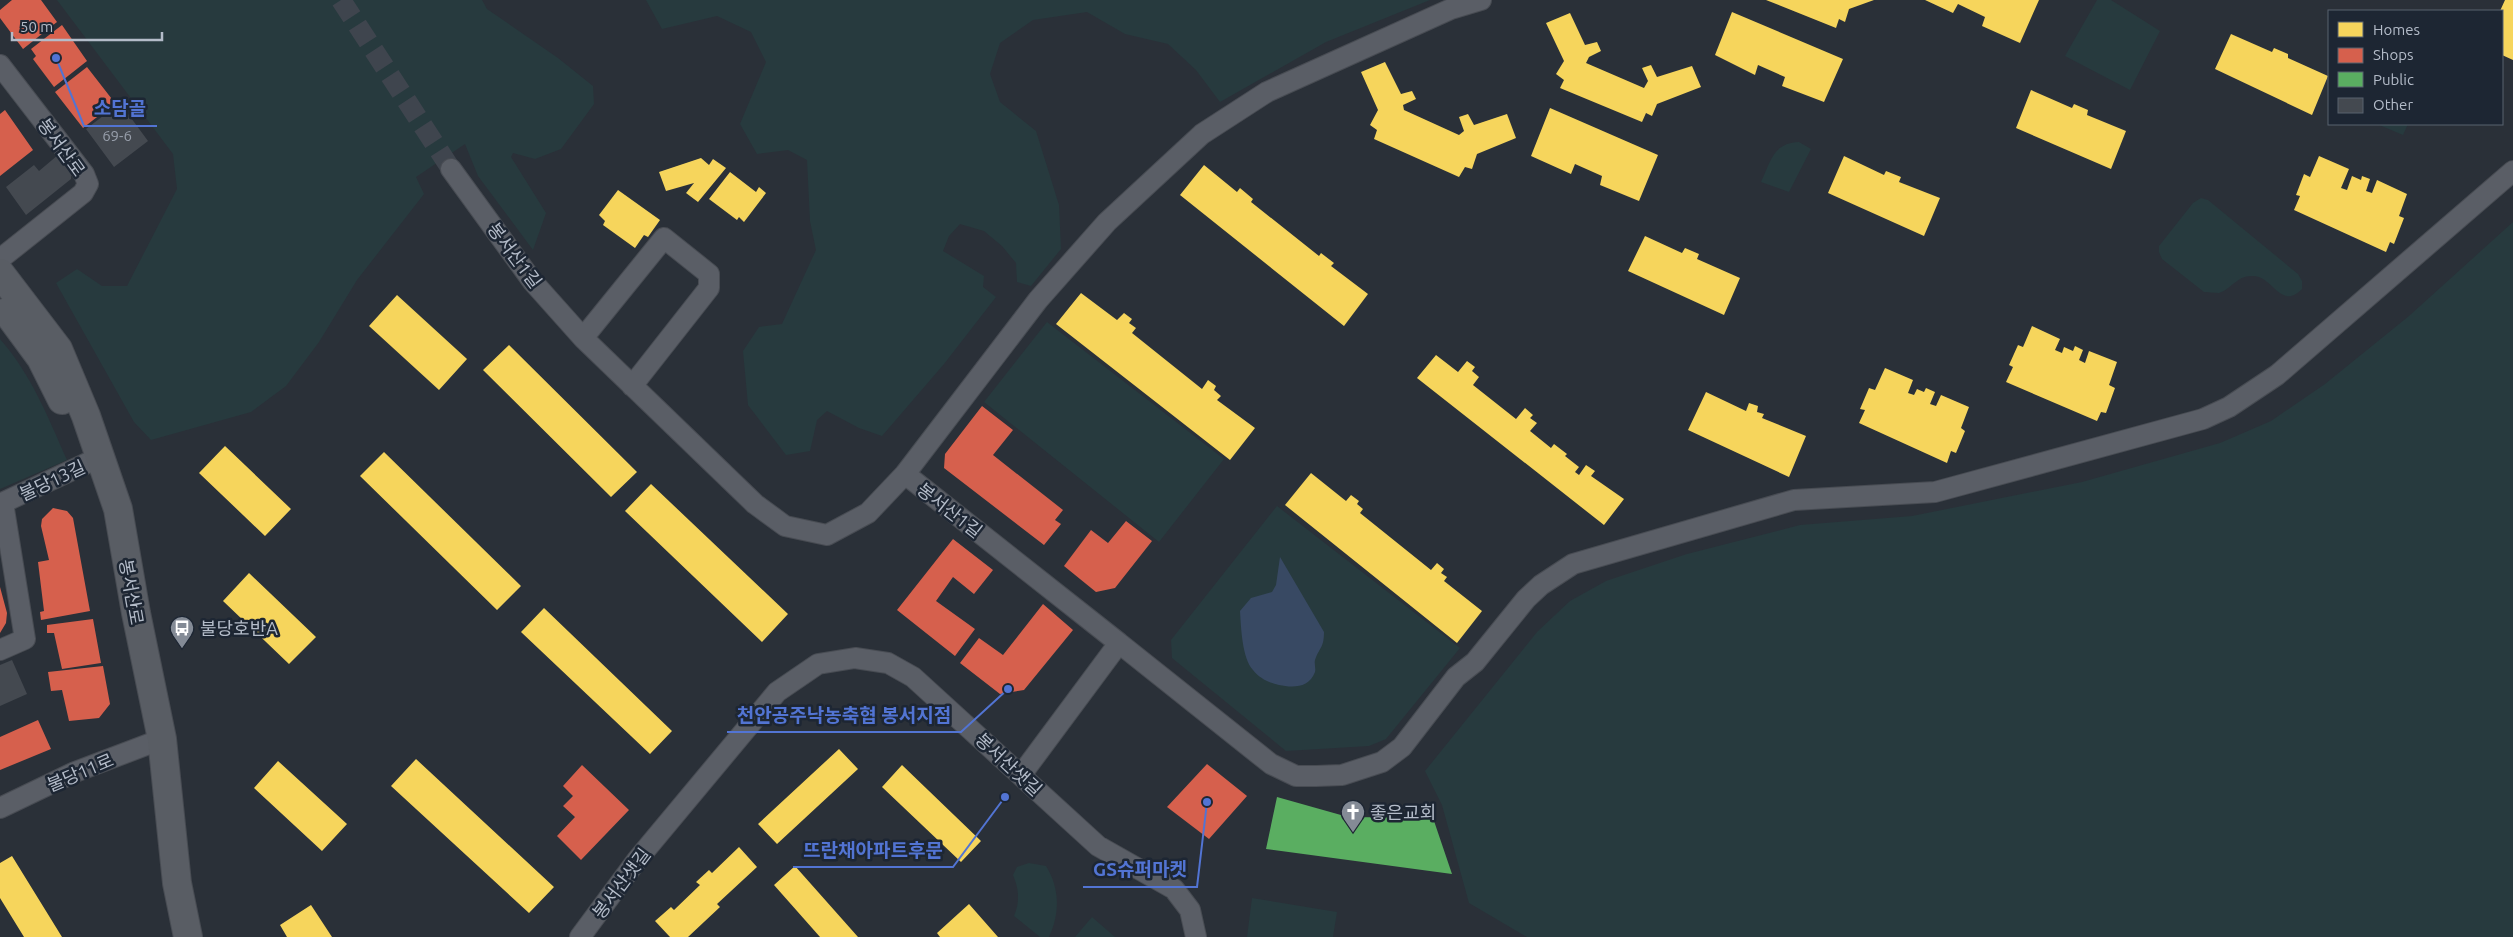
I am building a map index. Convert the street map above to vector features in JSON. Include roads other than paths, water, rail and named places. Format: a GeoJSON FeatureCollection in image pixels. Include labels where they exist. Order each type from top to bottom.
{"type":"FeatureCollection","features":[{"type":"Feature","properties":{"kind":"street"},"geometry":{"type":"LineString","coordinates":[[905,474],[1038,300],[1107,222],[1202,134],[1267,92],[1451,9],[1481,0]]}},
{"type":"Feature","properties":{"kind":"street","name":"봉서산로"},"geometry":{"type":"LineString","coordinates":[[0,65],[84,174],[88,184],[84,193],[0,259]]}},
{"type":"Feature","properties":{"kind":"street","name":"봉서산1길"},"geometry":{"type":"LineString","coordinates":[[451,169],[533,282],[583,338],[755,504],[785,526],[827,535],[868,514],[905,474],[1271,764],[1296,776],[1342,775],[1382,762],[1402,748],[1456,677],[1475,662],[1526,599],[1541,585],[1573,564],[1794,500],[1935,492],[2203,419],[2229,407],[2276,375],[2513,171]]}},
{"type":"Feature","properties":{"kind":"street"},"geometry":{"type":"LineString","coordinates":[[583,338],[664,238],[709,274],[709,288],[632,386]]}},
{"type":"Feature","properties":{"kind":"street","name":"봉서산로"},"geometry":{"type":"LineString","coordinates":[[0,273],[58,349],[86,416],[95,459]]}},
{"type":"Feature","properties":{"kind":"street","name":"봉서산로"},"geometry":{"type":"LineString","coordinates":[[0,302],[41,358],[84,444],[95,459],[118,509],[136,613],[177,883],[188,937]]}},
{"type":"Feature","properties":{"kind":"street","name":"불당13길"},"geometry":{"type":"LineString","coordinates":[[0,650],[25,639],[1,504],[95,459]]}},
{"type":"Feature","properties":{"kind":"street"},"geometry":{"type":"LineString","coordinates":[[1021,775],[1119,643]]}},
{"type":"Feature","properties":{"kind":"street","name":"봉서산샛길"},"geometry":{"type":"LineString","coordinates":[[580,937],[637,860],[777,692],[818,664],[855,658],[888,663],[913,677],[1098,846],[1174,889],[1190,910],[1196,937]]}},
{"type":"Feature","properties":{"kind":"street","name":"봉서산로"},"geometry":{"type":"LineString","coordinates":[[154,741],[156,798],[164,885],[176,937]]}},
{"type":"Feature","properties":{"kind":"street","name":"불당11로"},"geometry":{"type":"LineString","coordinates":[[0,808],[75,772],[154,741]]}},
{"type":"Feature","properties":{"kind":"water"},"geometry":{"type":"Polygon","coordinates":[[[1280,557],[1324,632],[1322,645],[1315,660],[1315,671],[1309,681],[1300,686],[1284,686],[1261,678],[1249,665],[1244,650],[1240,611],[1251,598],[1272,592],[1276,585],[1280,557]]]}},
{"type":"Feature","properties":{"kind":"tunnel"},"geometry":{"type":"LineString","coordinates":[[341,0],[451,169]]}},
{"type":"Feature","properties":{"kind":"place","name":"소담골"},"geometry":{"type":"Point","coordinates":[56,58]}},
{"type":"Feature","properties":{"kind":"place","name":"불당호반A"},"geometry":{"type":"Point","coordinates":[182,649]}},
{"type":"Feature","properties":{"kind":"place","name":"천안공주낙농축협 봉서지점"},"geometry":{"type":"Point","coordinates":[1008,689]}},
{"type":"Feature","properties":{"kind":"place","name":"뜨란채아파트후문"},"geometry":{"type":"Point","coordinates":[1005,797]}},
{"type":"Feature","properties":{"kind":"place","name":"GS슈퍼마켓"},"geometry":{"type":"Point","coordinates":[1207,802]}},
{"type":"Feature","properties":{"kind":"place","name":"좋은교회"},"geometry":{"type":"Point","coordinates":[1353,833]}}]}
